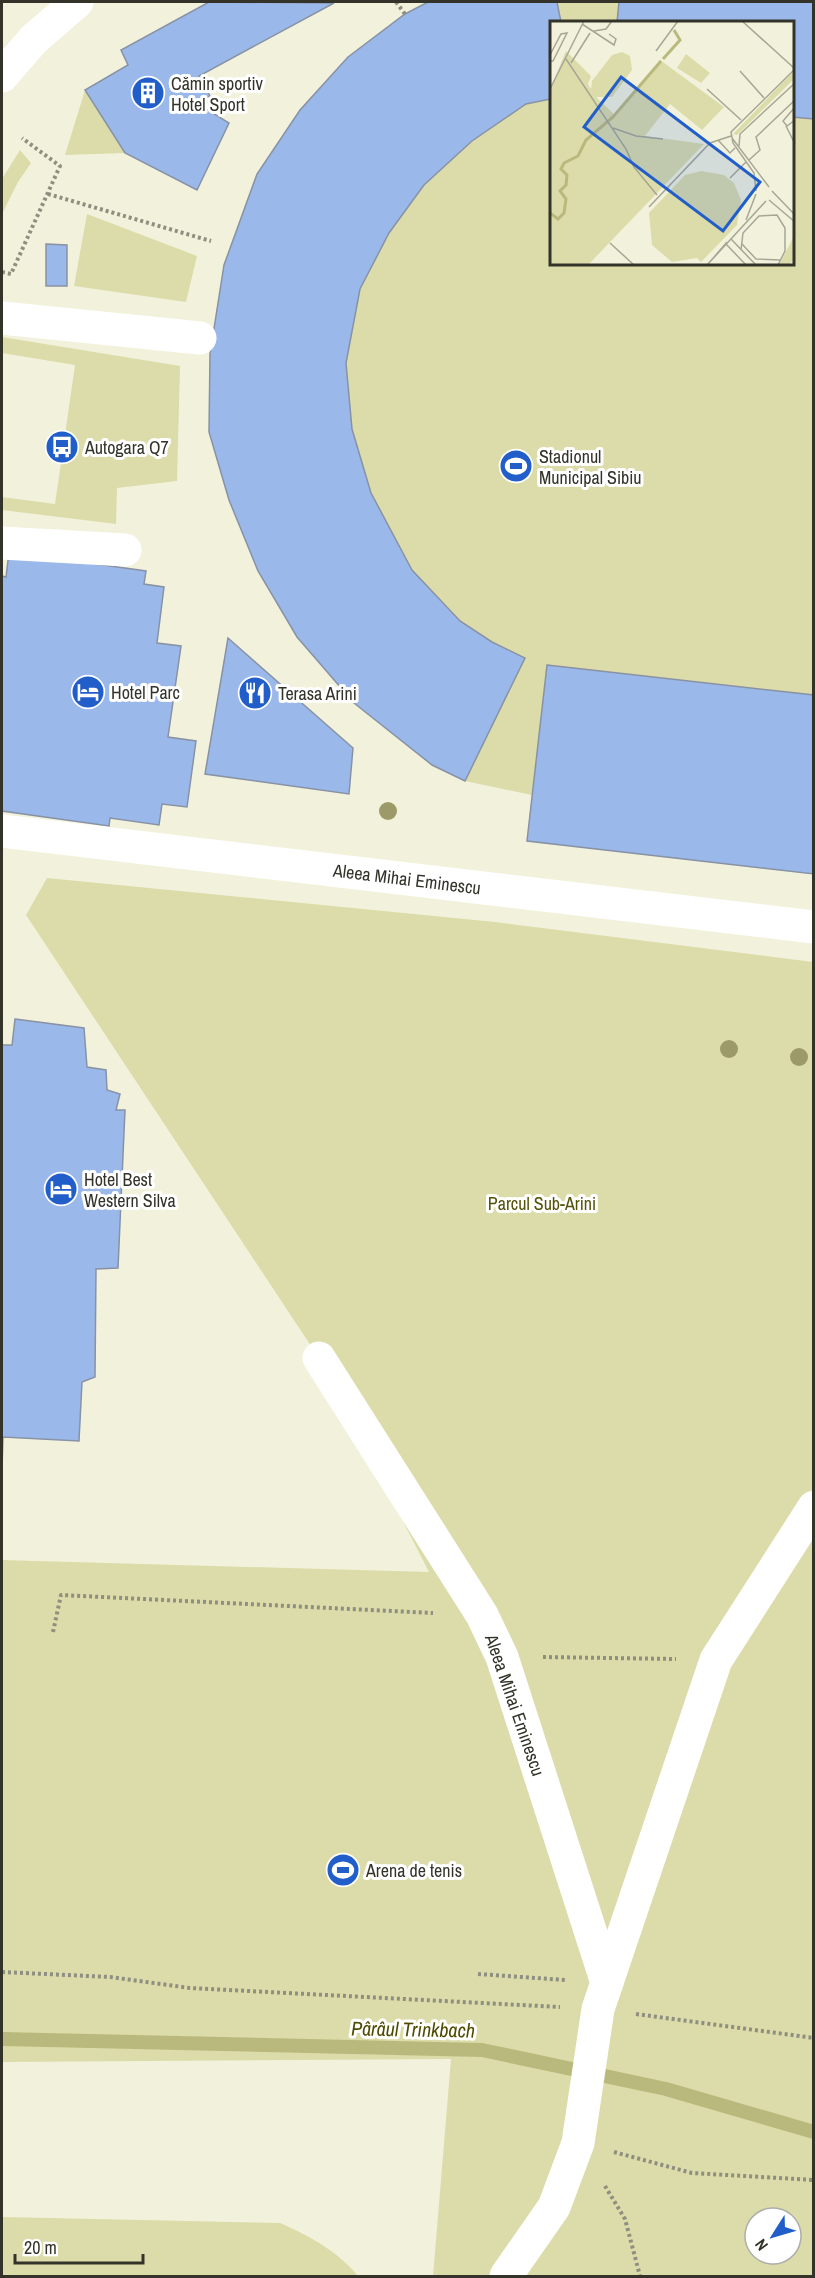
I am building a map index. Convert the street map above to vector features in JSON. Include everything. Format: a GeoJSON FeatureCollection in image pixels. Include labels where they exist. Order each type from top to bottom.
{"type":"FeatureCollection","features":[{"type":"Feature","properties":{"kind":"street"},"geometry":{"type":"LineString","coordinates":[[2,76],[51,23],[77,2]]}},
{"type":"Feature","properties":{"kind":"street"},"geometry":{"type":"LineString","coordinates":[[2,318],[200,338]]}},
{"type":"Feature","properties":{"kind":"street"},"geometry":{"type":"LineString","coordinates":[[2,543],[125,550]]}},
{"type":"Feature","properties":{"kind":"street","name":"Aleea Mihai Eminescu"},"geometry":{"type":"LineString","coordinates":[[2,831],[813,927]]}},
{"type":"Feature","properties":{"kind":"street","name":"Aleea Mihai Eminescu"},"geometry":{"type":"LineString","coordinates":[[319,1358],[482,1615],[502,1657],[603,1996],[578,2143],[554,2208],[506,2277]]}},
{"type":"Feature","properties":{"kind":"street"},"geometry":{"type":"LineString","coordinates":[[603,1996],[716,1660],[813,1506]]}},
{"type":"Feature","properties":{"kind":"path"},"geometry":{"type":"LineString","coordinates":[[396,2],[405,14]]}},
{"type":"Feature","properties":{"kind":"path"},"geometry":{"type":"LineString","coordinates":[[2,272],[12,274],[60,166],[22,138]]}},
{"type":"Feature","properties":{"kind":"path"},"geometry":{"type":"LineString","coordinates":[[48,194],[211,241]]}},
{"type":"Feature","properties":{"kind":"path"},"geometry":{"type":"LineString","coordinates":[[53,1632],[61,1595],[482,1615]]}},
{"type":"Feature","properties":{"kind":"path"},"geometry":{"type":"LineString","coordinates":[[502,1657],[716,1660]]}},
{"type":"Feature","properties":{"kind":"path"},"geometry":{"type":"LineString","coordinates":[[2,1972],[110,1977],[202,1988],[603,1996]]}},
{"type":"Feature","properties":{"kind":"path"},"geometry":{"type":"LineString","coordinates":[[478,1974],[603,1996],[813,2038]]}},
{"type":"Feature","properties":{"kind":"path"},"geometry":{"type":"LineString","coordinates":[[578,2143],[692,2173],[813,2180]]}},
{"type":"Feature","properties":{"kind":"path"},"geometry":{"type":"LineString","coordinates":[[578,2143],[625,2219],[640,2277]]}},
{"type":"Feature","properties":{"kind":"green space","name":"Stadionul Municipal Sibiu"},"geometry":{"type":"Polygon","coordinates":[[[428,2],[813,2],[813,874],[527,841],[532,795],[465,781],[432,765],[354,703],[297,637],[258,571],[229,500],[209,432],[210,354],[224,265],[257,174],[300,110],[348,57],[405,14],[428,2]]]}},
{"type":"Feature","properties":{"kind":"green space"},"geometry":{"type":"Polygon","coordinates":[[[85,90],[125,153],[65,155],[85,90]]]}},
{"type":"Feature","properties":{"kind":"green space"},"geometry":{"type":"Polygon","coordinates":[[[20,150],[31,163],[18,182],[2,214],[2,179],[20,150]]]}},
{"type":"Feature","properties":{"kind":"green space"},"geometry":{"type":"Polygon","coordinates":[[[87,214],[197,256],[186,302],[74,286],[87,214]]]}},
{"type":"Feature","properties":{"kind":"green space"},"geometry":{"type":"Polygon","coordinates":[[[2,337],[180,366],[177,481],[117,488],[116,524],[2,510],[2,497],[55,504],[75,365],[2,353],[2,337]]]}},
{"type":"Feature","properties":{"kind":"green space","name":"Parcul Sub-Arini"},"geometry":{"type":"Polygon","coordinates":[[[47,878],[495,922],[813,962],[813,2276],[433,2276],[451,2059],[2,2062],[2,1560],[429,1572],[319,1358],[26,915],[47,878]]]}},
{"type":"Feature","properties":{"kind":"green space"},"geometry":{"type":"Polygon","coordinates":[[[2,2217],[280,2223],[322,2245],[358,2276],[2,2276],[2,2217]]]}},
{"type":"Feature","properties":{"kind":"building","name":"Cămin sportiv Hotel Sport"},"geometry":{"type":"Polygon","coordinates":[[[209,2],[334,3],[199,76],[210,96],[195,102],[229,123],[197,190],[125,153],[85,90],[128,65],[121,50],[209,2]]]}},
{"type":"Feature","properties":{"kind":"building"},"geometry":{"type":"Polygon","coordinates":[[[428,2],[557,2],[561,21],[550,21],[550,99],[526,104],[472,141],[424,185],[389,233],[360,289],[346,363],[352,429],[371,493],[412,570],[460,621],[492,642],[525,658],[465,781],[432,765],[354,703],[297,637],[258,571],[229,500],[209,432],[210,354],[224,265],[257,174],[300,110],[348,57],[405,14],[428,2]]]}},
{"type":"Feature","properties":{"kind":"building"},"geometry":{"type":"Polygon","coordinates":[[[619,2],[814,2],[814,119],[794,117],[794,21],[617,21],[619,2]]]}},
{"type":"Feature","properties":{"kind":"building"},"geometry":{"type":"Polygon","coordinates":[[[46,244],[67,245],[67,286],[46,286],[46,244]]]}},
{"type":"Feature","properties":{"kind":"building","name":"Hotel Parc"},"geometry":{"type":"Polygon","coordinates":[[[9,552],[146,571],[144,584],[164,587],[157,643],[181,646],[168,737],[196,741],[187,807],[162,804],[159,825],[110,818],[109,826],[2,811],[2,576],[6,577],[9,552]]]}},
{"type":"Feature","properties":{"kind":"building","name":"Terasa Arini"},"geometry":{"type":"Polygon","coordinates":[[[228,638],[353,748],[349,794],[205,774],[228,638]]]}},
{"type":"Feature","properties":{"kind":"building"},"geometry":{"type":"Polygon","coordinates":[[[547,665],[814,695],[814,874],[527,841],[547,665]]]}},
{"type":"Feature","properties":{"kind":"building","name":"Hotel Best Western Silva"},"geometry":{"type":"Polygon","coordinates":[[[15,1019],[84,1028],[87,1067],[106,1070],[107,1090],[120,1094],[116,1110],[125,1110],[118,1268],[96,1269],[95,1377],[82,1382],[79,1441],[3,1437],[2,1468],[2,1045],[12,1045],[15,1019]]]}},
{"type":"Feature","properties":{"kind":"waterway","name":"Pârâul Trinkbach"},"geometry":{"type":"LineString","coordinates":[[2,2039],[482,2050],[666,2089],[814,2132]]}},
{"type":"Feature","properties":{"kind":"place","name":"Cămin sportiv Hotel Sport"},"geometry":{"type":"Point","coordinates":[148,93]}},
{"type":"Feature","properties":{"kind":"place","name":"Autogara Q7"},"geometry":{"type":"Point","coordinates":[62,447]}},
{"type":"Feature","properties":{"kind":"place","name":"Stadionul Municipal Sibiu"},"geometry":{"type":"Point","coordinates":[516,466]}},
{"type":"Feature","properties":{"kind":"place","name":"Hotel Parc"},"geometry":{"type":"Point","coordinates":[88,692]}},
{"type":"Feature","properties":{"kind":"place","name":"Terasa Arini"},"geometry":{"type":"Point","coordinates":[255,693]}},
{"type":"Feature","properties":{"kind":"place","name":"Hotel Best Western Silva"},"geometry":{"type":"Point","coordinates":[61,1189]}},
{"type":"Feature","properties":{"kind":"place","name":"Arena de tenis"},"geometry":{"type":"Point","coordinates":[343,1870]}}]}
